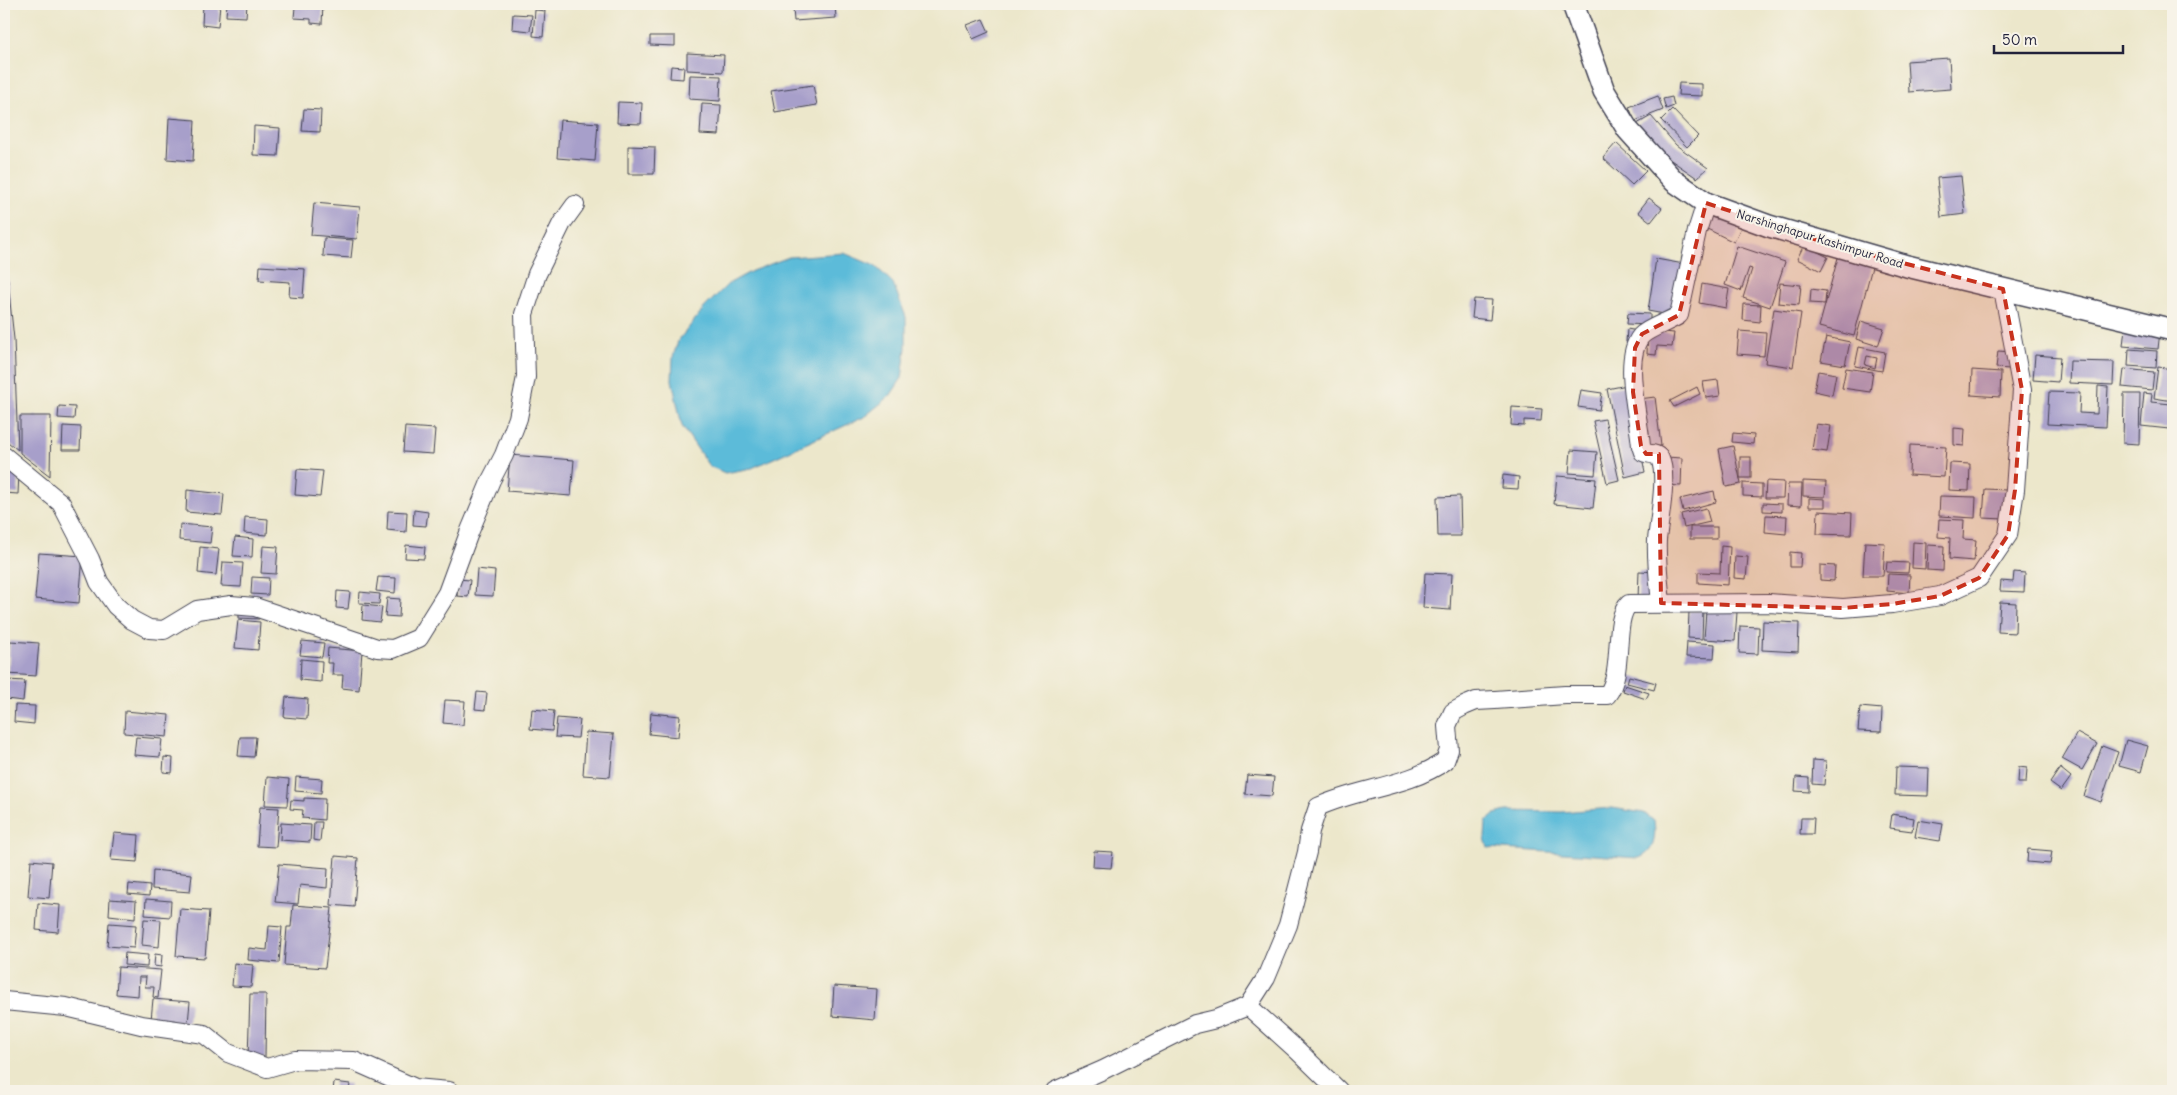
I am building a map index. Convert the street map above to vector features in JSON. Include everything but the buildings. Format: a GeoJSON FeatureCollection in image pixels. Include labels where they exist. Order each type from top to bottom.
{"type":"FeatureCollection","features":[{"type":"Feature","properties":{"kind":"main road","name":"Narshinghapur Kashimpur Road"},"geometry":{"type":"LineString","coordinates":[[1573,4],[1604,91],[1628,130],[1674,181],[1706,203],[1769,226],[1907,266],[2173,330]]}},
{"type":"Feature","properties":{"kind":"street"},"geometry":{"type":"LineString","coordinates":[[1661,603],[1657,542],[1662,502],[1662,475],[1660,459],[1654,454],[1643,452],[1641,446],[1633,392],[1635,348],[1642,334],[1679,315],[1697,231],[1706,203]]}},
{"type":"Feature","properties":{"kind":"street"},"geometry":{"type":"LineString","coordinates":[[4,456],[61,503],[90,559],[99,582],[116,606],[132,620],[149,629],[164,630],[197,610],[231,605],[255,607],[377,648],[393,650],[419,638],[447,593],[491,480],[504,455],[518,418],[526,377],[524,314],[538,274],[562,223],[575,204]]}},
{"type":"Feature","properties":{"kind":"street"},"geometry":{"type":"LineString","coordinates":[[1055,1091],[1103,1070],[1195,1024],[1216,1019],[1248,1006],[1266,978],[1288,924],[1307,852],[1310,831],[1318,807],[1336,798],[1414,776],[1445,761],[1449,750],[1447,726],[1453,712],[1476,701],[1565,695],[1608,696],[1616,671],[1622,613],[1629,604],[1768,603],[1843,608],[1882,605],[1940,596],[1980,578],[2008,535],[2015,490],[2022,390],[2003,289]]}},
{"type":"Feature","properties":{"kind":"street"},"geometry":{"type":"LineString","coordinates":[[4,1001],[66,1007],[141,1025],[204,1034],[228,1053],[267,1068],[295,1060],[354,1061],[415,1088],[449,1091]]}},
{"type":"Feature","properties":{"kind":"street"},"geometry":{"type":"LineString","coordinates":[[1248,1006],[1339,1091]]}},
{"type":"Feature","properties":{"kind":"highlighted area"},"geometry":{"type":"Polygon","coordinates":[[[1706,203],[1826,243],[2003,289],[2022,390],[2015,490],[2008,535],[1979,578],[1940,596],[1892,604],[1843,608],[1661,603],[1659,454],[1646,454],[1641,446],[1633,392],[1635,348],[1642,334],[1679,315],[1706,203]]]}},
{"type":"Feature","properties":{"kind":"water"},"geometry":{"type":"Polygon","coordinates":[[[844,253],[875,266],[893,283],[906,317],[906,348],[902,378],[890,396],[864,417],[752,468],[725,473],[709,466],[682,426],[672,380],[673,357],[678,341],[705,307],[728,284],[752,271],[789,257],[844,253]]]}},
{"type":"Feature","properties":{"kind":"water"},"geometry":{"type":"Polygon","coordinates":[[[1612,808],[1644,813],[1654,821],[1653,843],[1644,855],[1639,858],[1488,848],[1485,838],[1486,822],[1495,814],[1506,811],[1561,812],[1612,808]]]}}]}
